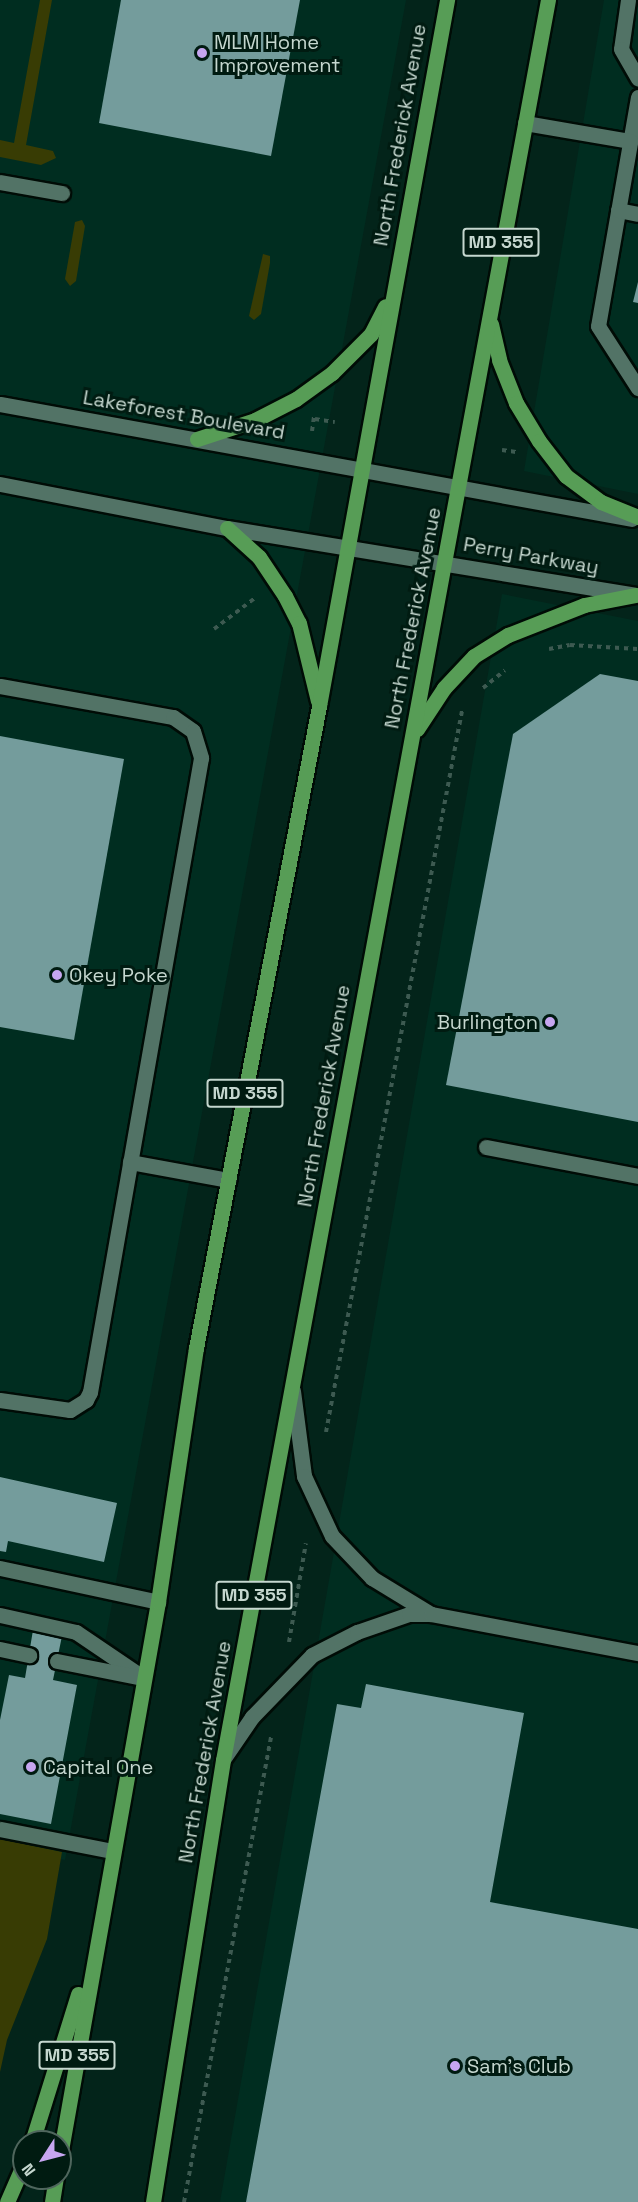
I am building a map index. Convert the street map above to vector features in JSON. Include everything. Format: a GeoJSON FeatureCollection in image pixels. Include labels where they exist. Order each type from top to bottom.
{"type":"FeatureCollection","features":[{"type":"Feature","properties":{"kind":"main road","name":"North Frederick Avenue"},"geometry":{"type":"LineString","coordinates":[[64,2130],[101,1910],[158,1602],[196,1348],[319,706],[447,0]]}},
{"type":"Feature","properties":{"kind":"main road","name":"North Frederick Avenue"},"geometry":{"type":"LineString","coordinates":[[154,2200],[223,1760],[548,0]]}},
{"type":"Feature","properties":{"kind":"main road"},"geometry":{"type":"LineString","coordinates":[[196,439],[255,420],[296,399],[332,373],[370,334],[393,290]]}},
{"type":"Feature","properties":{"kind":"main road"},"geometry":{"type":"LineString","coordinates":[[489,314],[499,360],[512,392],[538,441],[566,476],[601,502],[638,519]]}},
{"type":"Feature","properties":{"kind":"main road"},"geometry":{"type":"LineString","coordinates":[[227,528],[259,557],[285,596],[299,623],[319,706]]}},
{"type":"Feature","properties":{"kind":"main road"},"geometry":{"type":"LineString","coordinates":[[412,736],[444,688],[474,656],[508,635],[584,605],[637,595]]}},
{"type":"Feature","properties":{"kind":"main road"},"geometry":{"type":"LineString","coordinates":[[36,2130],[69,2030],[101,1910]]}},
{"type":"Feature","properties":{"kind":"street"},"geometry":{"type":"LineString","coordinates":[[628,0],[621,49],[638,78]]}},
{"type":"Feature","properties":{"kind":"street"},"geometry":{"type":"LineString","coordinates":[[638,97],[630,141],[631,180],[618,210],[598,326],[638,388]]}},
{"type":"Feature","properties":{"kind":"street"},"geometry":{"type":"LineString","coordinates":[[525,123],[630,141]]}},
{"type":"Feature","properties":{"kind":"street"},"geometry":{"type":"LineString","coordinates":[[0,182],[62,193]]}},
{"type":"Feature","properties":{"kind":"street"},"geometry":{"type":"LineString","coordinates":[[618,210],[638,214]]}},
{"type":"Feature","properties":{"kind":"street","name":"Lakeforest Boulevard"},"geometry":{"type":"LineString","coordinates":[[0,404],[361,468]]}},
{"type":"Feature","properties":{"kind":"street"},"geometry":{"type":"LineString","coordinates":[[361,468],[638,519]]}},
{"type":"Feature","properties":{"kind":"street"},"geometry":{"type":"LineString","coordinates":[[0,484],[227,528],[346,548]]}},
{"type":"Feature","properties":{"kind":"street","name":"Perry Parkway"},"geometry":{"type":"LineString","coordinates":[[346,548],[445,562],[637,595]]}},
{"type":"Feature","properties":{"kind":"street"},"geometry":{"type":"LineString","coordinates":[[0,686],[173,717],[193,731],[199,744],[201,758],[86,1400],[78,1407],[61,1411],[0,1400]]}},
{"type":"Feature","properties":{"kind":"street"},"geometry":{"type":"LineString","coordinates":[[486,1147],[638,1176]]}},
{"type":"Feature","properties":{"kind":"street"},"geometry":{"type":"LineString","coordinates":[[130,1162],[228,1180]]}},
{"type":"Feature","properties":{"kind":"street"},"geometry":{"type":"LineString","coordinates":[[293,1387],[298,1443],[313,1501],[332,1536],[355,1562],[389,1590],[430,1614]]}},
{"type":"Feature","properties":{"kind":"street"},"geometry":{"type":"LineString","coordinates":[[0,1568],[158,1602]]}},
{"type":"Feature","properties":{"kind":"street"},"geometry":{"type":"LineString","coordinates":[[223,1760],[252,1717],[282,1682],[312,1655],[357,1632],[409,1614],[430,1614],[638,1653]]}},
{"type":"Feature","properties":{"kind":"street"},"geometry":{"type":"LineString","coordinates":[[0,1615],[76,1632],[144,1678]]}},
{"type":"Feature","properties":{"kind":"street"},"geometry":{"type":"LineString","coordinates":[[0,1649],[29,1655]]}},
{"type":"Feature","properties":{"kind":"street"},"geometry":{"type":"LineString","coordinates":[[57,1661],[144,1678]]}},
{"type":"Feature","properties":{"kind":"street"},"geometry":{"type":"LineString","coordinates":[[0,1829],[112,1851]]}},
{"type":"Feature","properties":{"kind":"path"},"geometry":{"type":"LineString","coordinates":[[315,419],[335,422]]}},
{"type":"Feature","properties":{"kind":"path"},"geometry":{"type":"LineString","coordinates":[[214,629],[258,596]]}},
{"type":"Feature","properties":{"kind":"path"},"geometry":{"type":"LineString","coordinates":[[538,651],[570,645],[638,649]]}},
{"type":"Feature","properties":{"kind":"path"},"geometry":{"type":"LineString","coordinates":[[481,690],[510,666]]}},
{"type":"Feature","properties":{"kind":"path"},"geometry":{"type":"LineString","coordinates":[[324,1443],[452,753],[462,710],[468,704]]}},
{"type":"Feature","properties":{"kind":"path"},"geometry":{"type":"LineString","coordinates":[[282,1682],[313,1501]]}},
{"type":"Feature","properties":{"kind":"path"},"geometry":{"type":"LineString","coordinates":[[184,2202],[272,1734]]}},
{"type":"Feature","properties":{"kind":"shaded area"},"geometry":{"type":"Polygon","coordinates":[[[0,0],[406,0],[65,1860],[0,1846],[0,0]]]}},
{"type":"Feature","properties":{"kind":"shaded area"},"geometry":{"type":"Polygon","coordinates":[[[40,0],[52,0],[26,145],[53,151],[56,158],[41,165],[0,157],[0,140],[14,143],[40,0]]]}},
{"type":"Feature","properties":{"kind":"shaded area"},"geometry":{"type":"Polygon","coordinates":[[[604,0],[638,0],[638,494],[524,471],[604,0]]]}},
{"type":"Feature","properties":{"kind":"shaded area"},"geometry":{"type":"Polygon","coordinates":[[[82,220],[85,226],[76,281],[70,286],[65,279],[75,222],[82,220]]]}},
{"type":"Feature","properties":{"kind":"shaded area"},"geometry":{"type":"Polygon","coordinates":[[[263,254],[270,256],[270,263],[261,314],[254,320],[249,316],[263,254]]]}},
{"type":"Feature","properties":{"kind":"shaded area"},"geometry":{"type":"Polygon","coordinates":[[[502,594],[638,621],[638,2202],[220,2202],[502,594]]]}},
{"type":"Feature","properties":{"kind":"shaded area"},"geometry":{"type":"Polygon","coordinates":[[[0,1839],[62,1852],[47,1939],[7,2040],[0,2072],[0,1839]]]}},
{"type":"Feature","properties":{"kind":"building"},"geometry":{"type":"Polygon","coordinates":[[[121,0],[300,0],[271,156],[99,123],[121,0]]]}},
{"type":"Feature","properties":{"kind":"building"},"geometry":{"type":"Polygon","coordinates":[[[638,282],[638,303],[633,302],[638,282]]]}},
{"type":"Feature","properties":{"kind":"building"},"geometry":{"type":"Polygon","coordinates":[[[600,674],[638,681],[638,1122],[446,1085],[513,734],[600,674]]]}},
{"type":"Feature","properties":{"kind":"building"},"geometry":{"type":"Polygon","coordinates":[[[0,736],[124,759],[74,1040],[0,1027],[0,736]]]}},
{"type":"Feature","properties":{"kind":"building"},"geometry":{"type":"Polygon","coordinates":[[[0,1477],[117,1503],[104,1562],[8,1541],[6,1552],[0,1551],[0,1477]]]}},
{"type":"Feature","properties":{"kind":"building","name":"Capital One"},"geometry":{"type":"Polygon","coordinates":[[[33,1630],[62,1636],[53,1680],[77,1685],[51,1824],[0,1814],[0,1720],[9,1675],[25,1678],[33,1630]]]}},
{"type":"Feature","properties":{"kind":"building","name":"Sam's Club"},"geometry":{"type":"Polygon","coordinates":[[[366,1684],[524,1713],[490,1902],[638,1929],[638,2202],[246,2202],[337,1704],[361,1708],[366,1684]]]}},
{"type":"Feature","properties":{"kind":"place","name":"MLM Home Improvement"},"geometry":{"type":"Point","coordinates":[202,53]}},
{"type":"Feature","properties":{"kind":"place","name":"Okey Poke"},"geometry":{"type":"Point","coordinates":[57,975]}},
{"type":"Feature","properties":{"kind":"place","name":"Burlington"},"geometry":{"type":"Point","coordinates":[550,1022]}},
{"type":"Feature","properties":{"kind":"place","name":"Capital One"},"geometry":{"type":"Point","coordinates":[31,1767]}},
{"type":"Feature","properties":{"kind":"place","name":"Sam's Club"},"geometry":{"type":"Point","coordinates":[455,2066]}}]}
